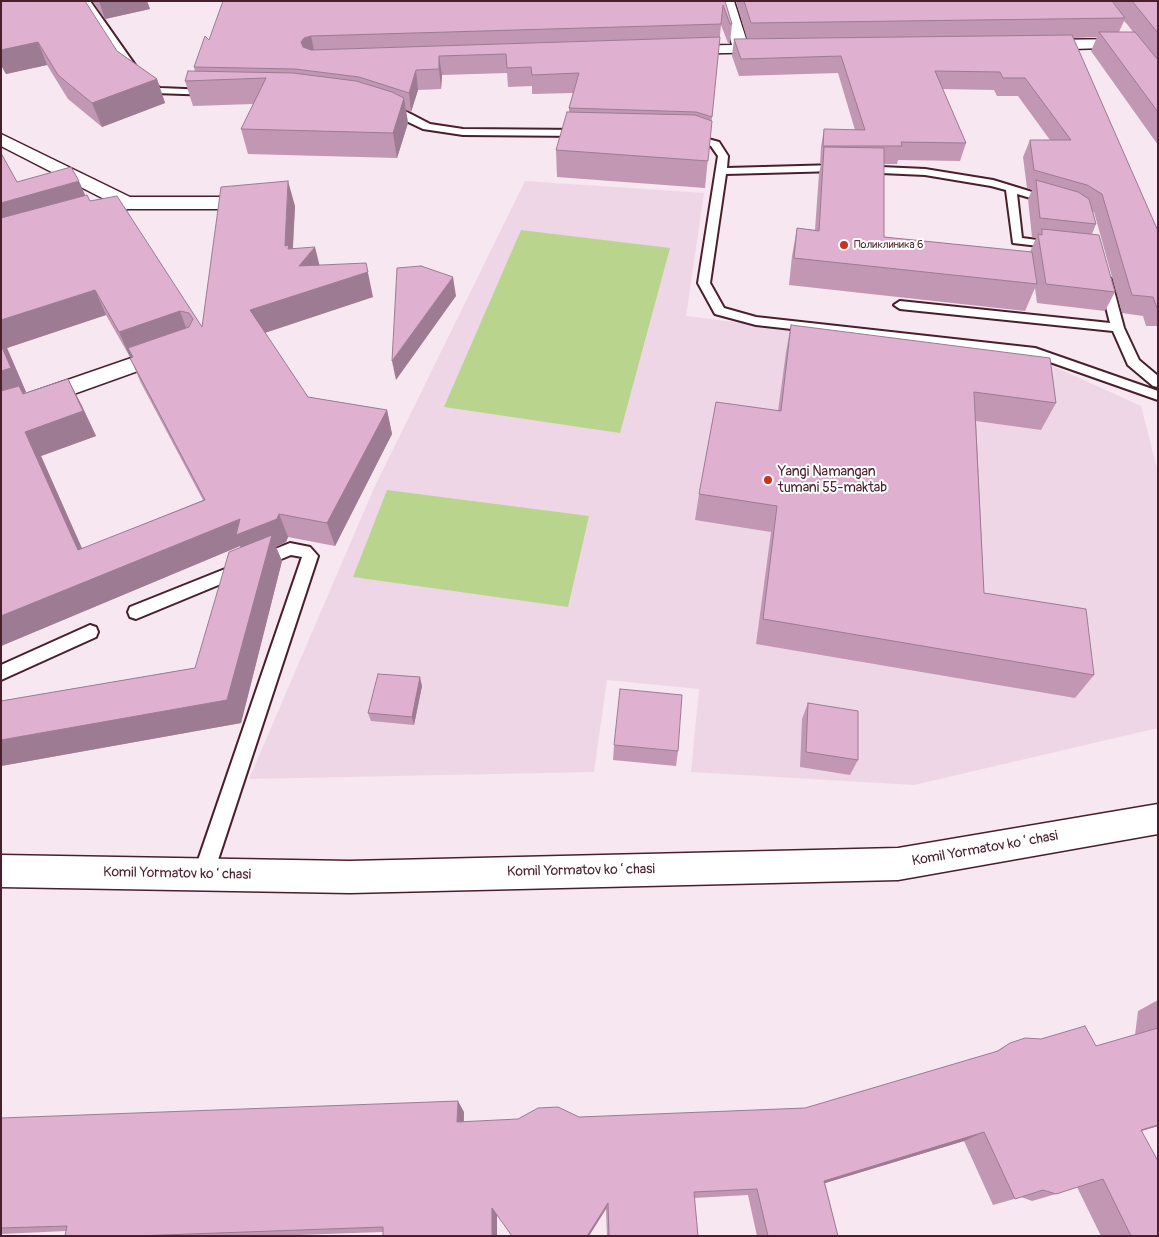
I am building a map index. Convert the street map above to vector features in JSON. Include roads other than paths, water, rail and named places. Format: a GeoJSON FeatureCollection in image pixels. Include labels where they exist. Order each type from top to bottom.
{"type":"FeatureCollection","features":[{"type":"Feature","properties":{"kind":"street"},"geometry":{"type":"LineString","coordinates":[[727,1],[741,49]]}},
{"type":"Feature","properties":{"kind":"street"},"geometry":{"type":"LineString","coordinates":[[1122,30],[1143,57]]}},
{"type":"Feature","properties":{"kind":"street"},"geometry":{"type":"LineString","coordinates":[[1025,46],[1133,44]]}},
{"type":"Feature","properties":{"kind":"street"},"geometry":{"type":"LineString","coordinates":[[672,51],[780,48]]}},
{"type":"Feature","properties":{"kind":"street"},"geometry":{"type":"LineString","coordinates":[[1,140],[127,203]]}},
{"type":"Feature","properties":{"kind":"street"},"geometry":{"type":"LineString","coordinates":[[72,219],[127,203],[223,203]]}},
{"type":"Feature","properties":{"kind":"street"},"geometry":{"type":"LineString","coordinates":[[1,412],[190,345]]}},
{"type":"Feature","properties":{"kind":"street","name":"Komil Yormatov koʻchasi"},"geometry":{"type":"LineString","coordinates":[[1,871],[350,878],[898,864],[1158,819]]}},
{"type":"Feature","properties":{"kind":"lane"},"geometry":{"type":"LineString","coordinates":[[85,1],[139,77],[158,91],[220,93]]}},
{"type":"Feature","properties":{"kind":"lane"},"geometry":{"type":"LineString","coordinates":[[378,106],[401,113],[427,127],[463,132],[593,133]]}},
{"type":"Feature","properties":{"kind":"lane"},"geometry":{"type":"LineString","coordinates":[[677,136],[694,137],[715,144],[723,156],[704,283],[719,311],[756,321],[1035,352],[1158,396]]}},
{"type":"Feature","properties":{"kind":"lane"},"geometry":{"type":"LineString","coordinates":[[721,171],[837,168],[924,172],[993,183],[1065,204]]}},
{"type":"Feature","properties":{"kind":"lane"},"geometry":{"type":"LineString","coordinates":[[1011,189],[1018,257]]}},
{"type":"Feature","properties":{"kind":"lane"},"geometry":{"type":"LineString","coordinates":[[1017,241],[1071,246]]}},
{"type":"Feature","properties":{"kind":"lane"},"geometry":{"type":"LineString","coordinates":[[1102,267],[1118,328],[1133,362],[1158,383]]}},
{"type":"Feature","properties":{"kind":"lane"},"geometry":{"type":"LineString","coordinates":[[900,305],[1118,328]]}},
{"type":"Feature","properties":{"kind":"lane"},"geometry":{"type":"LineString","coordinates":[[136,612],[290,549],[305,551],[310,556],[202,875]]}},
{"type":"Feature","properties":{"kind":"lane"},"geometry":{"type":"LineString","coordinates":[[1,673],[90,632]]}},
{"type":"Feature","properties":{"kind":"place","name":"Поликлиника 6"},"geometry":{"type":"Point","coordinates":[844,245]}},
{"type":"Feature","properties":{"kind":"place","name":"Yangi Namangan tumani 55-maktab"},"geometry":{"type":"Point","coordinates":[768,480]}}]}
